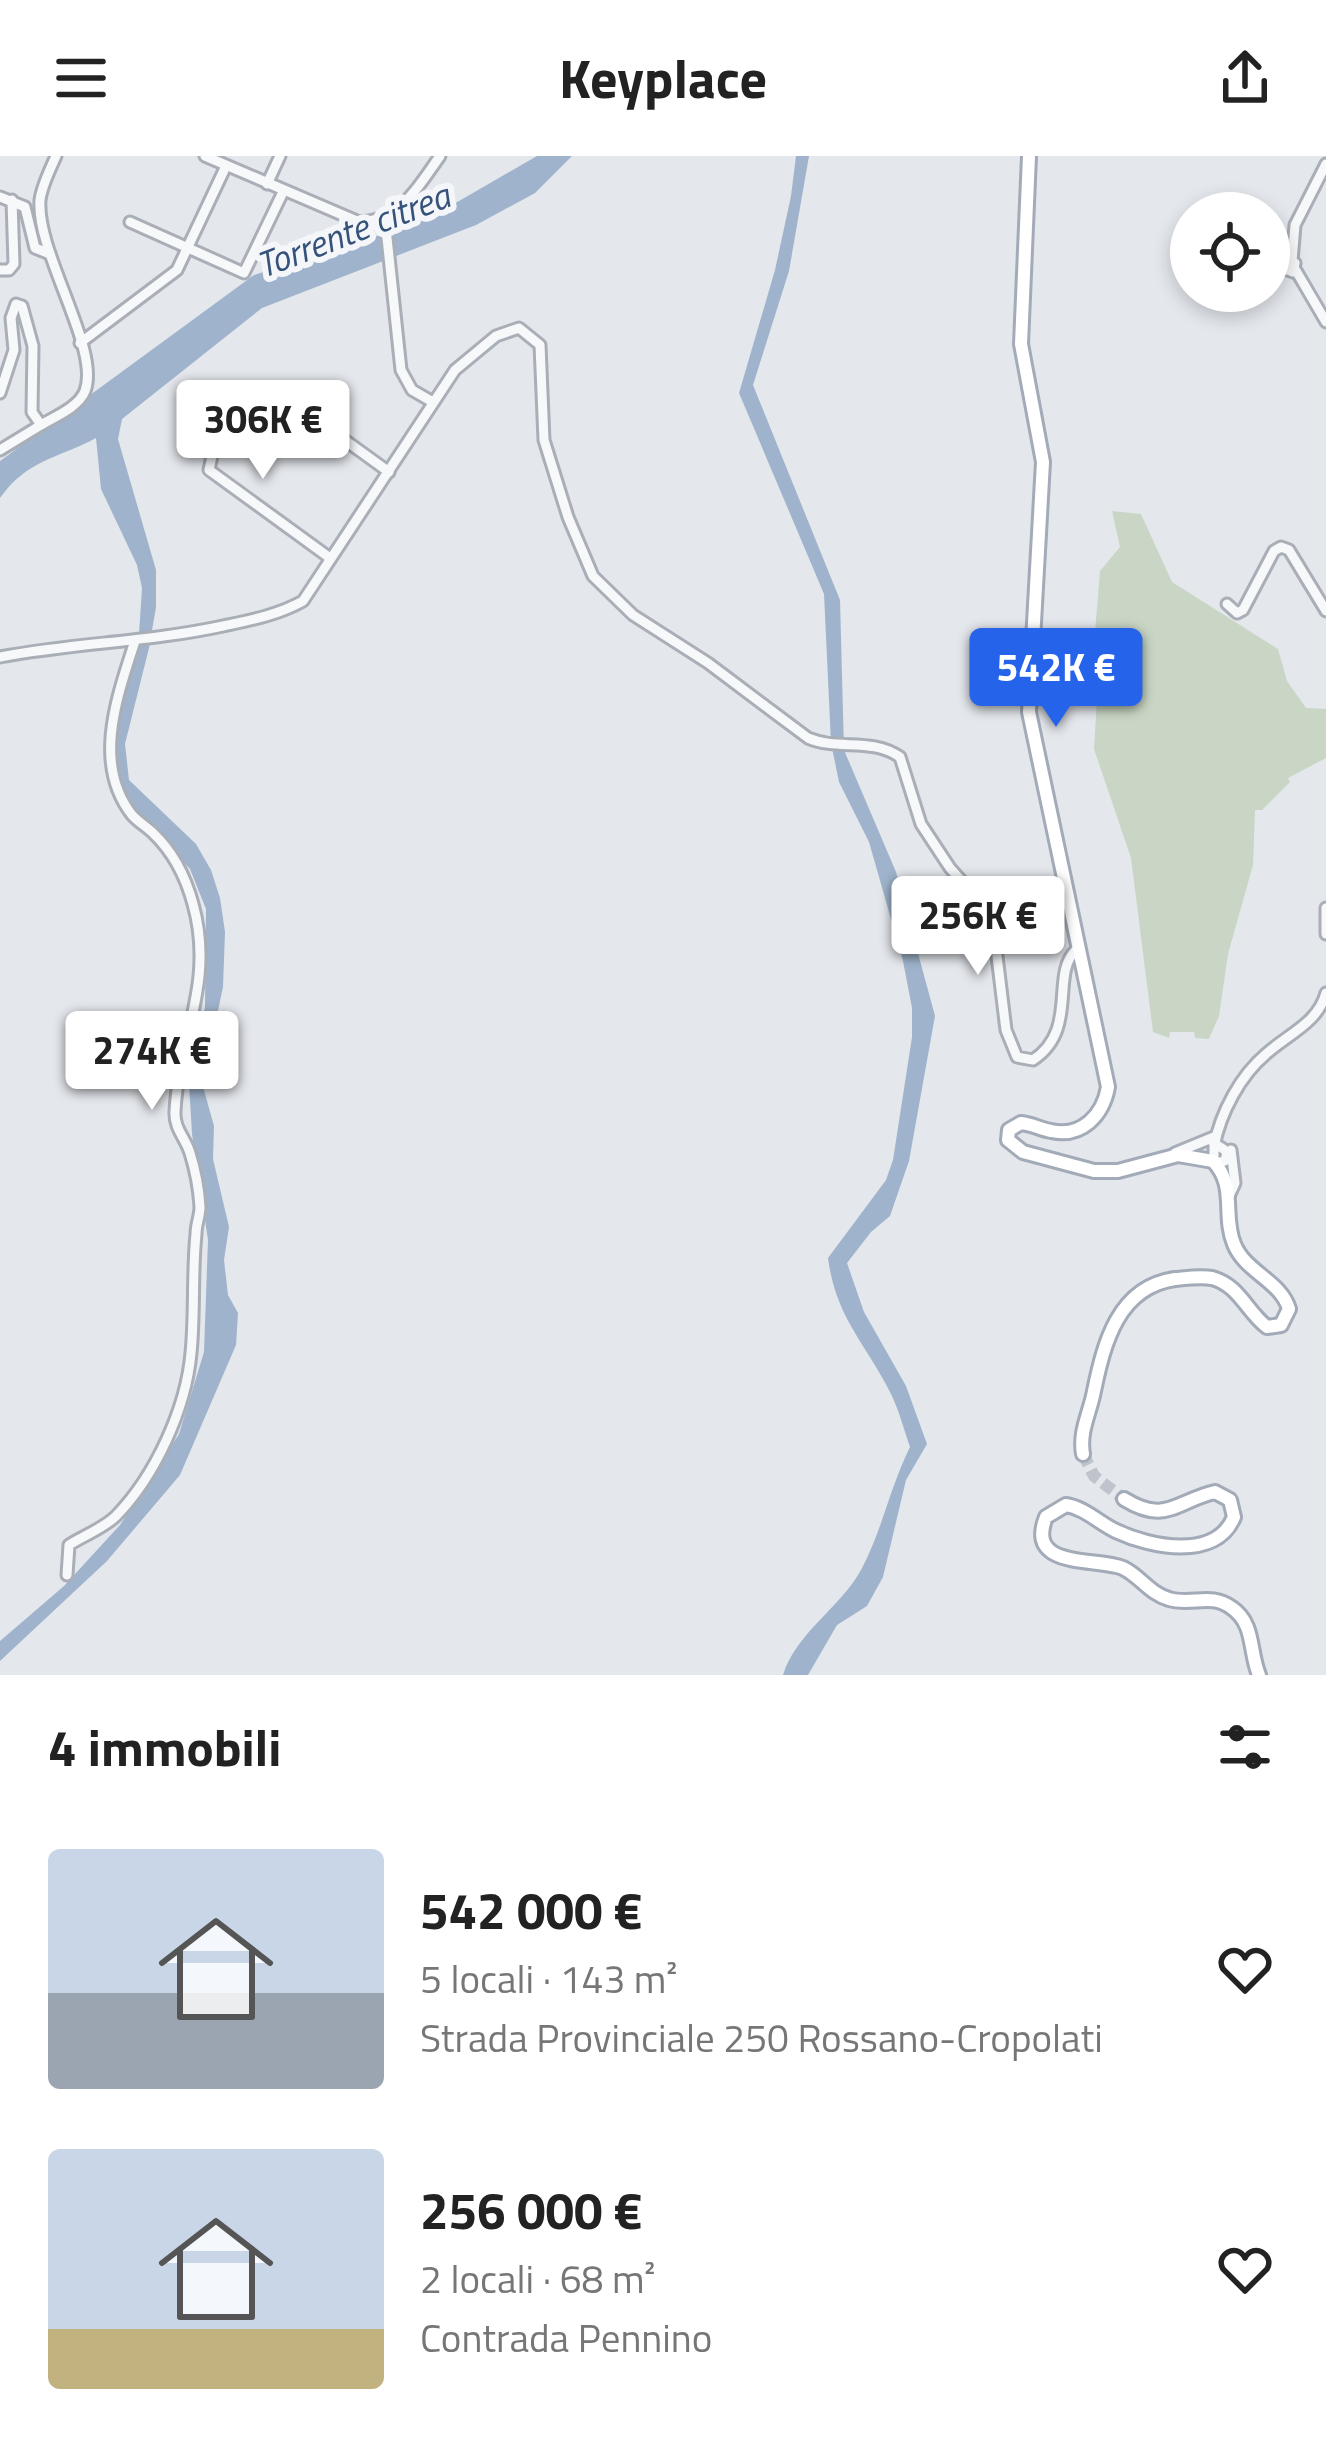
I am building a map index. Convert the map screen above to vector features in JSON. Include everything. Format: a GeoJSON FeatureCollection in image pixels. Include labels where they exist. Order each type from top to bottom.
{"type":"FeatureCollection","features":[{"type":"Feature","properties":{"kind":"main road"},"geometry":{"type":"LineString","coordinates":[[1029,156],[1021,344],[1043,462],[1029,712],[1108,1087],[1100,1110],[1084,1126],[1054,1132],[1021,1123],[1009,1130],[1008,1140],[1023,1152],[1094,1171],[1118,1171],[1191,1154],[1214,1163],[1226,1180],[1234,1245],[1285,1298],[1288,1318],[1277,1327],[1267,1327],[1233,1290],[1209,1278],[1160,1282],[1141,1290],[1127,1304],[1100,1353],[1083,1429],[1083,1454]]}},
{"type":"Feature","properties":{"kind":"main road"},"geometry":{"type":"LineString","coordinates":[[1124,1499],[1149,1510],[1166,1511],[1219,1492],[1230,1500],[1234,1517],[1226,1531],[1211,1541],[1182,1546],[1120,1533],[1066,1505],[1055,1508],[1044,1521],[1048,1546],[1066,1560],[1123,1568],[1170,1600],[1206,1598],[1227,1604],[1249,1628],[1258,1675]]}},
{"type":"Feature","properties":{"kind":"street"},"geometry":{"type":"LineString","coordinates":[[0,450],[78,401],[86,390],[87,371],[50,254],[40,205],[56,156]]}},
{"type":"Feature","properties":{"kind":"street"},"geometry":{"type":"LineString","coordinates":[[205,156],[345,220],[385,219],[407,200],[440,156]]}},
{"type":"Feature","properties":{"kind":"street"},"geometry":{"type":"LineString","coordinates":[[267,184],[280,156]]}},
{"type":"Feature","properties":{"kind":"street"},"geometry":{"type":"LineString","coordinates":[[1325,165],[1295,225],[1294,265],[1326,322]]}},
{"type":"Feature","properties":{"kind":"street"},"geometry":{"type":"LineString","coordinates":[[80,343],[177,269],[226,166]]}},
{"type":"Feature","properties":{"kind":"street"},"geometry":{"type":"LineString","coordinates":[[130,222],[238,272],[248,271],[283,191]]}},
{"type":"Feature","properties":{"kind":"street"},"geometry":{"type":"LineString","coordinates":[[0,197],[25,208],[35,248],[50,254]]}},
{"type":"Feature","properties":{"kind":"street"},"geometry":{"type":"LineString","coordinates":[[0,270],[14,264],[12,200]]}},
{"type":"Feature","properties":{"kind":"street"},"geometry":{"type":"LineString","coordinates":[[385,219],[401,370],[412,390],[431,401]]}},
{"type":"Feature","properties":{"kind":"street"},"geometry":{"type":"LineString","coordinates":[[0,393],[14,350],[10,318],[16,304],[22,305],[33,346],[32,412],[40,425]]}},
{"type":"Feature","properties":{"kind":"street"},"geometry":{"type":"LineString","coordinates":[[0,657],[152,640],[290,609],[303,601],[431,401],[466,357],[496,336],[519,328],[540,345],[544,440],[574,536],[593,576],[633,615],[708,663],[808,738],[828,745],[878,747],[900,758],[921,824],[950,868],[987,906],[994,925],[1006,1030],[1017,1058],[1033,1060],[1049,1046],[1064,1003],[1066,962],[1076,950]]}},
{"type":"Feature","properties":{"kind":"street"},"geometry":{"type":"LineString","coordinates":[[225,395],[209,470],[330,558]]}},
{"type":"Feature","properties":{"kind":"street"},"geometry":{"type":"LineString","coordinates":[[299,407],[389,472]]}},
{"type":"Feature","properties":{"kind":"street"},"geometry":{"type":"LineString","coordinates":[[1227,604],[1237,613],[1243,610],[1274,550],[1282,547],[1289,550],[1326,611]]}},
{"type":"Feature","properties":{"kind":"street"},"geometry":{"type":"LineString","coordinates":[[67,1575],[69,1545],[117,1515],[147,1477],[170,1426],[191,1357],[200,1208],[189,1147],[174,1116],[179,1067],[199,998],[198,930],[177,863],[134,818],[113,784],[113,725],[135,641]]}},
{"type":"Feature","properties":{"kind":"street"},"geometry":{"type":"LineString","coordinates":[[1326,908],[1326,934]]}},
{"type":"Feature","properties":{"kind":"street"},"geometry":{"type":"LineString","coordinates":[[1229,1196],[1235,1183],[1219,1146],[1218,1129],[1252,1067],[1316,1015],[1326,993]]}},
{"type":"Feature","properties":{"kind":"street"},"geometry":{"type":"LineString","coordinates":[[1168,1157],[1219,1146]]}},
{"type":"Feature","properties":{"kind":"street"},"geometry":{"type":"LineString","coordinates":[[1214,1163],[1226,1160],[1219,1146]]}},
{"type":"Feature","properties":{"kind":"green space"},"geometry":{"type":"Polygon","coordinates":[[[1112,511],[1141,514],[1172,582],[1278,649],[1287,681],[1306,708],[1326,709],[1326,758],[1288,778],[1290,782],[1262,810],[1255,810],[1253,865],[1228,954],[1219,1016],[1209,1039],[1195,1038],[1194,1032],[1170,1032],[1169,1038],[1153,1032],[1131,858],[1094,749],[1100,571],[1120,547],[1112,511]]]}},
{"type":"Feature","properties":{"kind":"water"},"geometry":{"type":"Polygon","coordinates":[[[537,156],[572,156],[535,193],[476,225],[262,308],[122,419],[118,439],[156,570],[149,648],[125,744],[129,780],[196,844],[211,870],[225,932],[223,987],[199,1072],[214,1126],[213,1159],[229,1227],[224,1260],[228,1295],[238,1313],[236,1345],[180,1475],[107,1561],[0,1661],[0,1641],[64,1586],[120,1525],[179,1434],[204,1352],[208,1240],[192,1134],[188,1066],[205,1008],[206,909],[190,869],[138,814],[115,777],[119,720],[139,634],[142,588],[137,565],[101,489],[96,438],[32,467],[0,498],[0,461],[254,275],[396,230],[447,208],[537,156]]]}},
{"type":"Feature","properties":{"kind":"water"},"geometry":{"type":"Polygon","coordinates":[[[796,156],[809,156],[789,271],[753,385],[840,600],[844,750],[896,872],[935,1016],[909,1161],[890,1216],[847,1263],[864,1312],[906,1386],[927,1444],[906,1480],[883,1577],[867,1606],[837,1625],[808,1675],[783,1675],[798,1646],[861,1570],[910,1447],[891,1394],[838,1298],[828,1258],[886,1180],[893,1160],[912,1008],[869,842],[839,782],[831,743],[824,594],[739,393],[775,270],[796,156]]]}},
{"type":"Feature","properties":{"kind":"tunnel"},"geometry":{"type":"LineString","coordinates":[[1083,1454],[1094,1476],[1124,1499]]}},
{"type":"Feature","properties":{"kind":"water label","name":"Torrente citrea"},"geometry":{"type":"Point","coordinates":[353,230]}}]}
